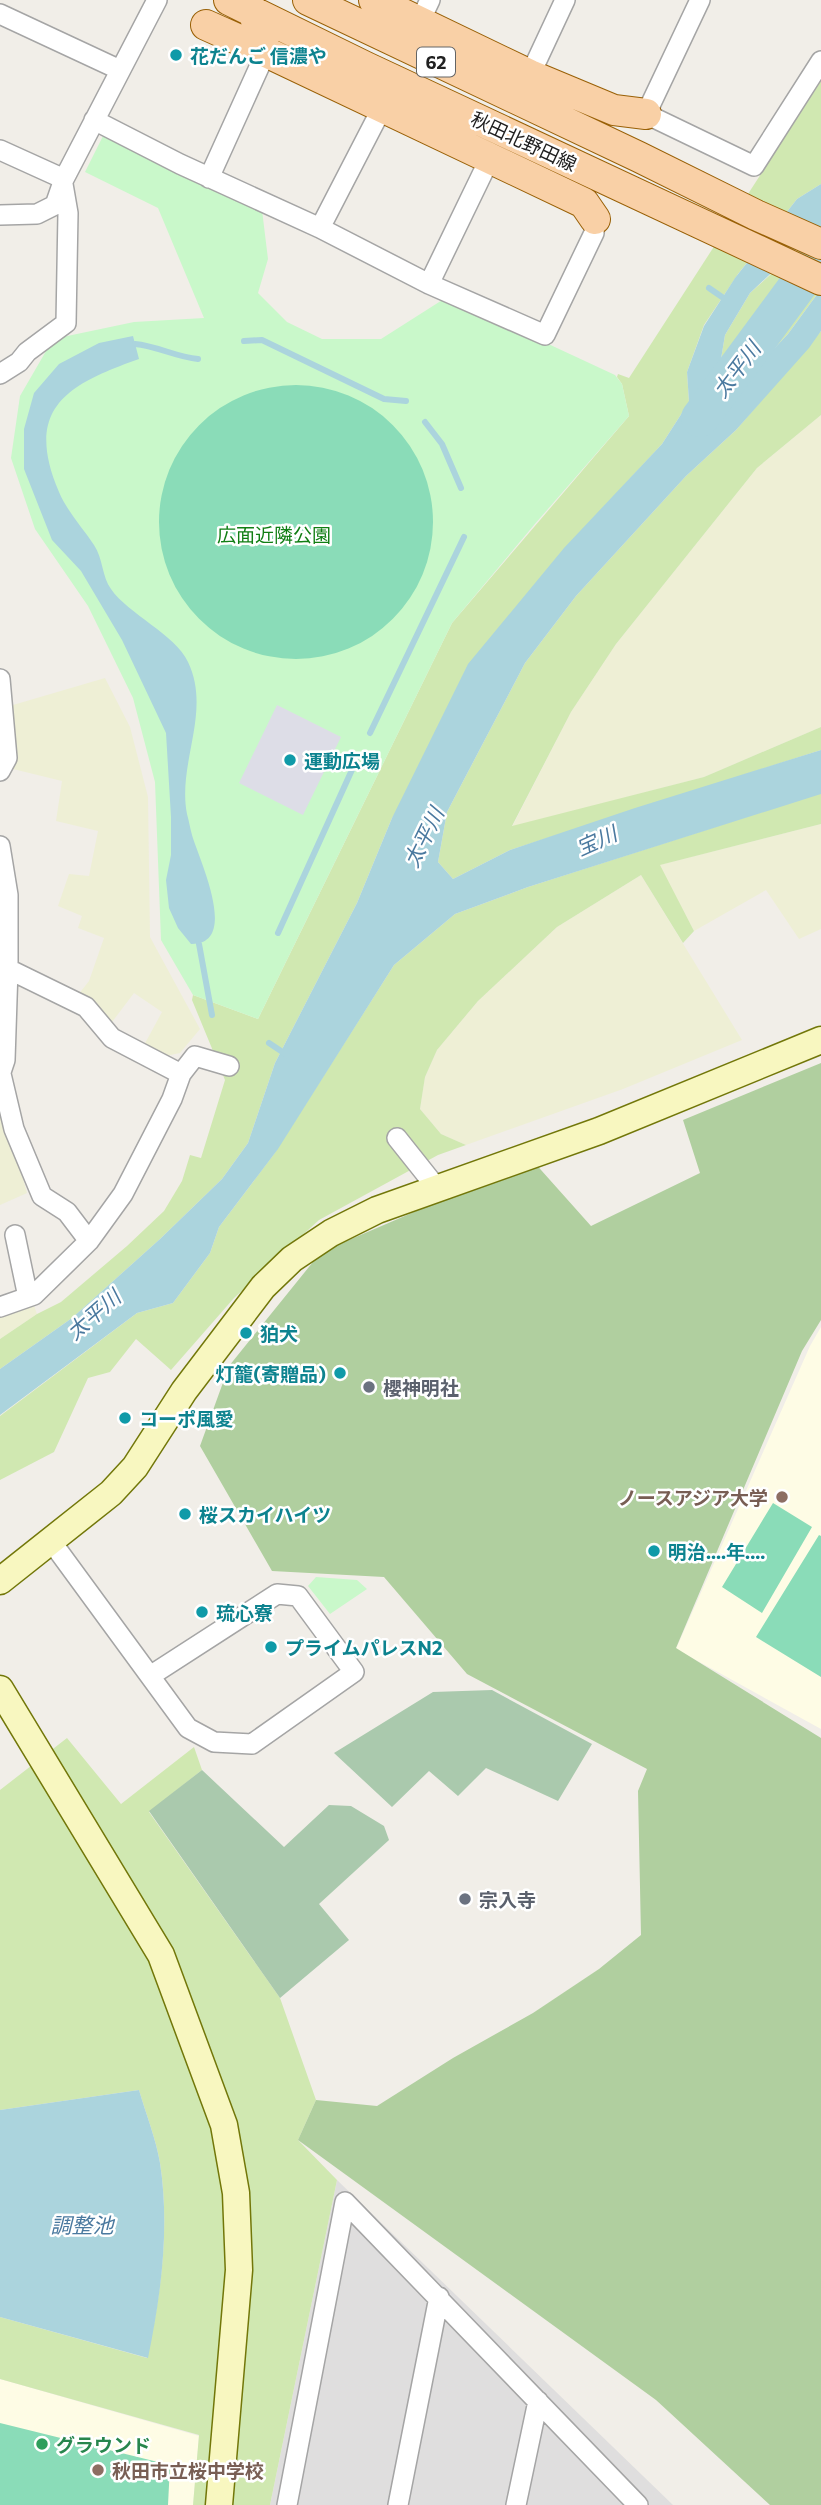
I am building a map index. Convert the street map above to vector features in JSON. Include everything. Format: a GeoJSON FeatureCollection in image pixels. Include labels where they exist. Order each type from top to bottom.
{"type":"FeatureCollection","features":[{"type":"Feature","properties":{"kind":"main road","name":"秋田北野田線"},"geometry":{"type":"LineString","coordinates":[[308,0],[821,244]]}},
{"type":"Feature","properties":{"kind":"main road"},"geometry":{"type":"LineString","coordinates":[[374,0],[425,11],[530,75],[614,110],[646,114]]}},
{"type":"Feature","properties":{"kind":"main road","name":"秋田北野田線"},"geometry":{"type":"LineString","coordinates":[[241,6],[821,280]]}},
{"type":"Feature","properties":{"kind":"main road"},"geometry":{"type":"LineString","coordinates":[[241,6],[266,52]]}},
{"type":"Feature","properties":{"kind":"main road"},"geometry":{"type":"LineString","coordinates":[[206,25],[584,203],[595,219]]}},
{"type":"Feature","properties":{"kind":"street"},"geometry":{"type":"LineString","coordinates":[[0,215],[37,214],[55,205],[63,180],[157,0]]}},
{"type":"Feature","properties":{"kind":"street"},"geometry":{"type":"LineString","coordinates":[[530,75],[565,0]]}},
{"type":"Feature","properties":{"kind":"street"},"geometry":{"type":"LineString","coordinates":[[700,0],[646,114],[754,166],[821,61]]}},
{"type":"Feature","properties":{"kind":"street"},"geometry":{"type":"LineString","coordinates":[[0,14],[120,70]]}},
{"type":"Feature","properties":{"kind":"street"},"geometry":{"type":"LineString","coordinates":[[209,178],[266,52]]}},
{"type":"Feature","properties":{"kind":"street"},"geometry":{"type":"LineString","coordinates":[[320,228],[382,108]]}},
{"type":"Feature","properties":{"kind":"street"},"geometry":{"type":"LineString","coordinates":[[94,120],[209,178],[320,228],[429,284],[545,335],[594,233],[595,219]]}},
{"type":"Feature","properties":{"kind":"street"},"geometry":{"type":"LineString","coordinates":[[0,149],[63,180]]}},
{"type":"Feature","properties":{"kind":"street"},"geometry":{"type":"LineString","coordinates":[[429,284],[489,160]]}},
{"type":"Feature","properties":{"kind":"street"},"geometry":{"type":"LineString","coordinates":[[0,374],[19,362],[27,352],[66,323],[68,212],[63,180]]}},
{"type":"Feature","properties":{"kind":"street"},"geometry":{"type":"LineString","coordinates":[[0,678],[2,761]]}},
{"type":"Feature","properties":{"kind":"street"},"geometry":{"type":"LineString","coordinates":[[0,846],[8,895],[4,967],[5,1060],[1,1074],[15,1129],[41,1196],[67,1212],[89,1241]]}},
{"type":"Feature","properties":{"kind":"street"},"geometry":{"type":"LineString","coordinates":[[4,967],[86,1007],[113,1038],[181,1074]]}},
{"type":"Feature","properties":{"kind":"street"},"geometry":{"type":"LineString","coordinates":[[0,1581],[111,1493],[135,1467],[184,1391],[263,1287],[292,1259],[331,1233],[377,1210],[599,1131],[821,1040]]}},
{"type":"Feature","properties":{"kind":"street"},"geometry":{"type":"LineString","coordinates":[[0,1307],[34,1295],[89,1241],[123,1194],[172,1099],[181,1074],[195,1056],[229,1066]]}},
{"type":"Feature","properties":{"kind":"street"},"geometry":{"type":"LineString","coordinates":[[397,1138],[436,1187]]}},
{"type":"Feature","properties":{"kind":"street"},"geometry":{"type":"LineString","coordinates":[[15,1235],[28,1297]]}},
{"type":"Feature","properties":{"kind":"street"},"geometry":{"type":"LineString","coordinates":[[51,1541],[188,1728],[214,1742],[252,1744],[354,1672],[298,1596],[277,1594],[150,1676]]}},
{"type":"Feature","properties":{"kind":"street"},"geometry":{"type":"LineString","coordinates":[[0,1689],[162,1955],[224,2125],[236,2193],[239,2270],[219,2505]]}},
{"type":"Feature","properties":{"kind":"street"},"geometry":{"type":"LineString","coordinates":[[286,2505],[345,2202],[638,2505]]}},
{"type":"Feature","properties":{"kind":"street"},"geometry":{"type":"LineString","coordinates":[[398,2505],[439,2297]]}},
{"type":"Feature","properties":{"kind":"street"},"geometry":{"type":"LineString","coordinates":[[516,2505],[538,2401]]}},
{"type":"Feature","properties":{"kind":"shaded area","name":"運動広場"},"geometry":{"type":"Polygon","coordinates":[[[277,705],[341,737],[303,815],[239,783],[277,705]]]}},
{"type":"Feature","properties":{"kind":"shaded area","name":"ノースアジア大学"},"geometry":{"type":"Polygon","coordinates":[[[821,1327],[821,1729],[676,1649],[810,1346],[821,1327]]]}},
{"type":"Feature","properties":{"kind":"shaded area"},"geometry":{"type":"Polygon","coordinates":[[[337,2180],[673,2505],[270,2505],[337,2180]]]}},
{"type":"Feature","properties":{"kind":"shaded area","name":"秋田市立桜中学校"},"geometry":{"type":"Polygon","coordinates":[[[0,2379],[199,2436],[193,2505],[0,2505],[0,2379]]]}},
{"type":"Feature","properties":{"kind":"green space"},"geometry":{"type":"Polygon","coordinates":[[[821,81],[821,184],[797,199],[738,274],[704,325],[687,372],[689,402],[662,444],[624,485],[392,818],[357,903],[275,1063],[248,1143],[222,1179],[160,1239],[72,1318],[0,1369],[0,1339],[37,1314],[61,1302],[127,1246],[164,1211],[182,1181],[190,1155],[201,1158],[225,1080],[192,1000],[193,995],[258,1019],[452,623],[629,416],[618,374],[629,378],[821,81]]]}},
{"type":"Feature","properties":{"kind":"green space","name":"広面近隣公園"},"geometry":{"type":"Polygon","coordinates":[[[106,130],[262,210],[268,259],[258,293],[287,322],[322,339],[381,339],[447,297],[615,375],[622,384],[629,416],[452,623],[258,1019],[193,995],[161,940],[155,782],[133,698],[88,606],[35,529],[11,458],[20,396],[53,339],[134,322],[204,318],[158,208],[85,172],[106,130]]]}},
{"type":"Feature","properties":{"kind":"green space"},"geometry":{"type":"Polygon","coordinates":[[[821,229],[821,289],[788,334],[744,380],[719,371],[725,335],[750,293],[821,229]]]}},
{"type":"Feature","properties":{"kind":"green space"},"geometry":{"type":"Polygon","coordinates":[[[821,331],[821,415],[757,468],[616,644],[571,712],[512,826],[704,777],[821,727],[821,750],[510,850],[453,879],[438,862],[447,812],[525,663],[576,596],[686,476],[736,430],[821,331]]]}},
{"type":"Feature","properties":{"kind":"green space"},"geometry":{"type":"Polygon","coordinates":[[[296,385],[336,391],[372,408],[393,425],[410,446],[427,482],[433,522],[427,562],[410,598],[393,619],[372,636],[336,653],[296,659],[256,653],[220,636],[199,619],[182,598],[165,562],[159,522],[165,482],[182,446],[199,425],[220,408],[256,391],[296,385]]]}},
{"type":"Feature","properties":{"kind":"green space"},"geometry":{"type":"Polygon","coordinates":[[[821,415],[821,727],[704,777],[512,827],[571,712],[616,644],[757,468],[821,415]]]}},
{"type":"Feature","properties":{"kind":"green space"},"geometry":{"type":"Polygon","coordinates":[[[105,678],[130,727],[148,797],[150,937],[200,1029],[180,1053],[161,1057],[143,1047],[162,1012],[134,993],[109,1026],[78,995],[89,981],[104,938],[78,928],[82,916],[58,906],[69,874],[89,876],[98,831],[56,821],[62,781],[13,769],[13,705],[105,678]]]}},
{"type":"Feature","properties":{"kind":"green space"},"geometry":{"type":"Polygon","coordinates":[[[821,793],[821,824],[660,865],[694,931],[683,943],[641,875],[557,927],[478,1001],[437,1050],[425,1077],[420,1109],[441,1134],[466,1145],[438,1155],[319,1220],[234,1298],[171,1370],[136,1339],[110,1372],[88,1378],[54,1452],[0,1480],[0,1416],[137,1313],[173,1303],[210,1253],[219,1227],[274,1154],[394,965],[455,914],[528,887],[821,793]]]}},
{"type":"Feature","properties":{"kind":"green space"},"geometry":{"type":"Polygon","coordinates":[[[821,824],[821,929],[799,939],[766,890],[694,931],[659,865],[821,824]]]}},
{"type":"Feature","properties":{"kind":"green space"},"geometry":{"type":"Polygon","coordinates":[[[641,875],[742,1040],[623,1089],[466,1145],[441,1134],[420,1109],[425,1077],[437,1050],[478,1001],[557,927],[641,875]]]}},
{"type":"Feature","properties":{"kind":"green space"},"geometry":{"type":"Polygon","coordinates":[[[821,1063],[821,1320],[802,1351],[676,1648],[821,1738],[821,2505],[770,2505],[656,2400],[298,2140],[316,2100],[377,2106],[453,2058],[533,2013],[599,1969],[641,1935],[638,1791],[647,1769],[467,1674],[384,1577],[272,1571],[200,1446],[229,1366],[321,1252],[533,1161],[591,1226],[700,1173],[683,1120],[821,1063]]]}},
{"type":"Feature","properties":{"kind":"green space"},"geometry":{"type":"Polygon","coordinates":[[[0,1096],[27,1193],[0,1205],[0,1096]]]}},
{"type":"Feature","properties":{"kind":"green space"},"geometry":{"type":"Polygon","coordinates":[[[32,1300],[37,1314],[0,1339],[0,1312],[32,1300]]]}},
{"type":"Feature","properties":{"kind":"green space"},"geometry":{"type":"Polygon","coordinates":[[[773,1503],[812,1527],[762,1613],[722,1587],[773,1503]]]}},
{"type":"Feature","properties":{"kind":"green space"},"geometry":{"type":"Polygon","coordinates":[[[819,1535],[821,1536],[821,1677],[756,1637],[819,1535]]]}},
{"type":"Feature","properties":{"kind":"green space"},"geometry":{"type":"Polygon","coordinates":[[[316,1577],[357,1580],[367,1589],[330,1614],[308,1586],[316,1577]]]}},
{"type":"Feature","properties":{"kind":"green space"},"geometry":{"type":"Polygon","coordinates":[[[492,1690],[592,1744],[558,1801],[486,1768],[458,1796],[429,1771],[392,1807],[334,1753],[433,1692],[492,1690]]]}},
{"type":"Feature","properties":{"kind":"green space"},"geometry":{"type":"Polygon","coordinates":[[[67,1738],[121,1804],[194,1747],[202,1770],[149,1812],[280,1998],[316,2100],[298,2140],[337,2180],[270,2505],[193,2505],[199,2435],[0,2379],[0,2317],[147,2358],[162,2261],[164,2212],[160,2163],[139,2090],[0,2110],[0,1790],[67,1738]]]}},
{"type":"Feature","properties":{"kind":"green space"},"geometry":{"type":"Polygon","coordinates":[[[202,1770],[284,1847],[329,1805],[351,1806],[384,1826],[389,1840],[319,1904],[349,1940],[280,1998],[149,1811],[202,1770]]]}},
{"type":"Feature","properties":{"kind":"green space","name":"グラウンド"},"geometry":{"type":"Polygon","coordinates":[[[0,2423],[170,2465],[168,2505],[0,2505],[0,2423]]]}},
{"type":"Feature","properties":{"kind":"water","name":"宝川"},"geometry":{"type":"Polygon","coordinates":[[[821,184],[821,226],[750,293],[725,335],[719,371],[744,380],[788,334],[821,289],[821,331],[736,430],[686,476],[576,596],[525,663],[447,812],[438,862],[453,879],[510,850],[821,750],[821,794],[528,887],[455,914],[394,965],[278,1149],[219,1227],[210,1253],[173,1303],[137,1313],[0,1415],[0,1369],[72,1318],[160,1239],[222,1179],[248,1143],[275,1063],[357,903],[392,818],[468,664],[564,548],[662,444],[689,402],[687,372],[704,326],[735,278],[797,199],[821,184]]]}},
{"type":"Feature","properties":{"kind":"water"},"geometry":{"type":"Polygon","coordinates":[[[133,336],[139,359],[114,368],[73,390],[59,403],[50,420],[46,439],[49,463],[62,499],[97,550],[111,589],[128,607],[173,642],[188,662],[194,681],[196,719],[185,795],[191,832],[208,879],[215,916],[213,930],[206,941],[191,944],[178,928],[169,908],[166,880],[171,855],[171,817],[166,733],[122,640],[81,571],[52,540],[24,469],[24,429],[34,393],[59,364],[99,343],[133,336]]]}},
{"type":"Feature","properties":{"kind":"water","name":"調整池"},"geometry":{"type":"Polygon","coordinates":[[[139,2090],[158,2154],[164,2212],[163,2261],[148,2358],[0,2317],[0,2110],[139,2090]]]}},
{"type":"Feature","properties":{"kind":"waterway","name":"太平川"},"geometry":{"type":"LineString","coordinates":[[700,418],[821,254]]}},
{"type":"Feature","properties":{"kind":"waterway"},"geometry":{"type":"LineString","coordinates":[[709,288],[722,297]]}},
{"type":"Feature","properties":{"kind":"waterway"},"geometry":{"type":"LineString","coordinates":[[244,341],[262,340],[384,399],[406,401]]}},
{"type":"Feature","properties":{"kind":"waterway"},"geometry":{"type":"LineString","coordinates":[[135,344],[198,359]]}},
{"type":"Feature","properties":{"kind":"waterway"},"geometry":{"type":"LineString","coordinates":[[425,422],[442,444],[461,488]]}},
{"type":"Feature","properties":{"kind":"waterway"},"geometry":{"type":"LineString","coordinates":[[370,733],[464,537]]}},
{"type":"Feature","properties":{"kind":"waterway"},"geometry":{"type":"LineString","coordinates":[[278,933],[356,761]]}},
{"type":"Feature","properties":{"kind":"waterway"},"geometry":{"type":"LineString","coordinates":[[199,944],[212,1015]]}},
{"type":"Feature","properties":{"kind":"waterway"},"geometry":{"type":"LineString","coordinates":[[269,1043],[287,1055]]}},
{"type":"Feature","properties":{"kind":"place","name":"花だんご 信濃や"},"geometry":{"type":"Point","coordinates":[176,55]}},
{"type":"Feature","properties":{"kind":"place","name":"運動広場"},"geometry":{"type":"Point","coordinates":[290,760]}},
{"type":"Feature","properties":{"kind":"place","name":"狛犬"},"geometry":{"type":"Point","coordinates":[246,1333]}},
{"type":"Feature","properties":{"kind":"place","name":"灯籠(寄贈品)"},"geometry":{"type":"Point","coordinates":[340,1373]}},
{"type":"Feature","properties":{"kind":"place","name":"櫻神明社"},"geometry":{"type":"Point","coordinates":[369,1387]}},
{"type":"Feature","properties":{"kind":"place","name":"コーポ風愛"},"geometry":{"type":"Point","coordinates":[125,1418]}},
{"type":"Feature","properties":{"kind":"place","name":"ノースアジア大学"},"geometry":{"type":"Point","coordinates":[782,1497]}},
{"type":"Feature","properties":{"kind":"place","name":"桜スカイハイツ"},"geometry":{"type":"Point","coordinates":[185,1514]}},
{"type":"Feature","properties":{"kind":"place","name":"明治....年...."},"geometry":{"type":"Point","coordinates":[654,1551]}},
{"type":"Feature","properties":{"kind":"place","name":"琉心寮"},"geometry":{"type":"Point","coordinates":[202,1612]}},
{"type":"Feature","properties":{"kind":"place","name":"プライムパレスN2"},"geometry":{"type":"Point","coordinates":[271,1647]}},
{"type":"Feature","properties":{"kind":"place","name":"宗入寺"},"geometry":{"type":"Point","coordinates":[465,1899]}},
{"type":"Feature","properties":{"kind":"place","name":"グラウンド"},"geometry":{"type":"Point","coordinates":[42,2444]}},
{"type":"Feature","properties":{"kind":"place","name":"秋田市立桜中学校"},"geometry":{"type":"Point","coordinates":[98,2470]}}]}
